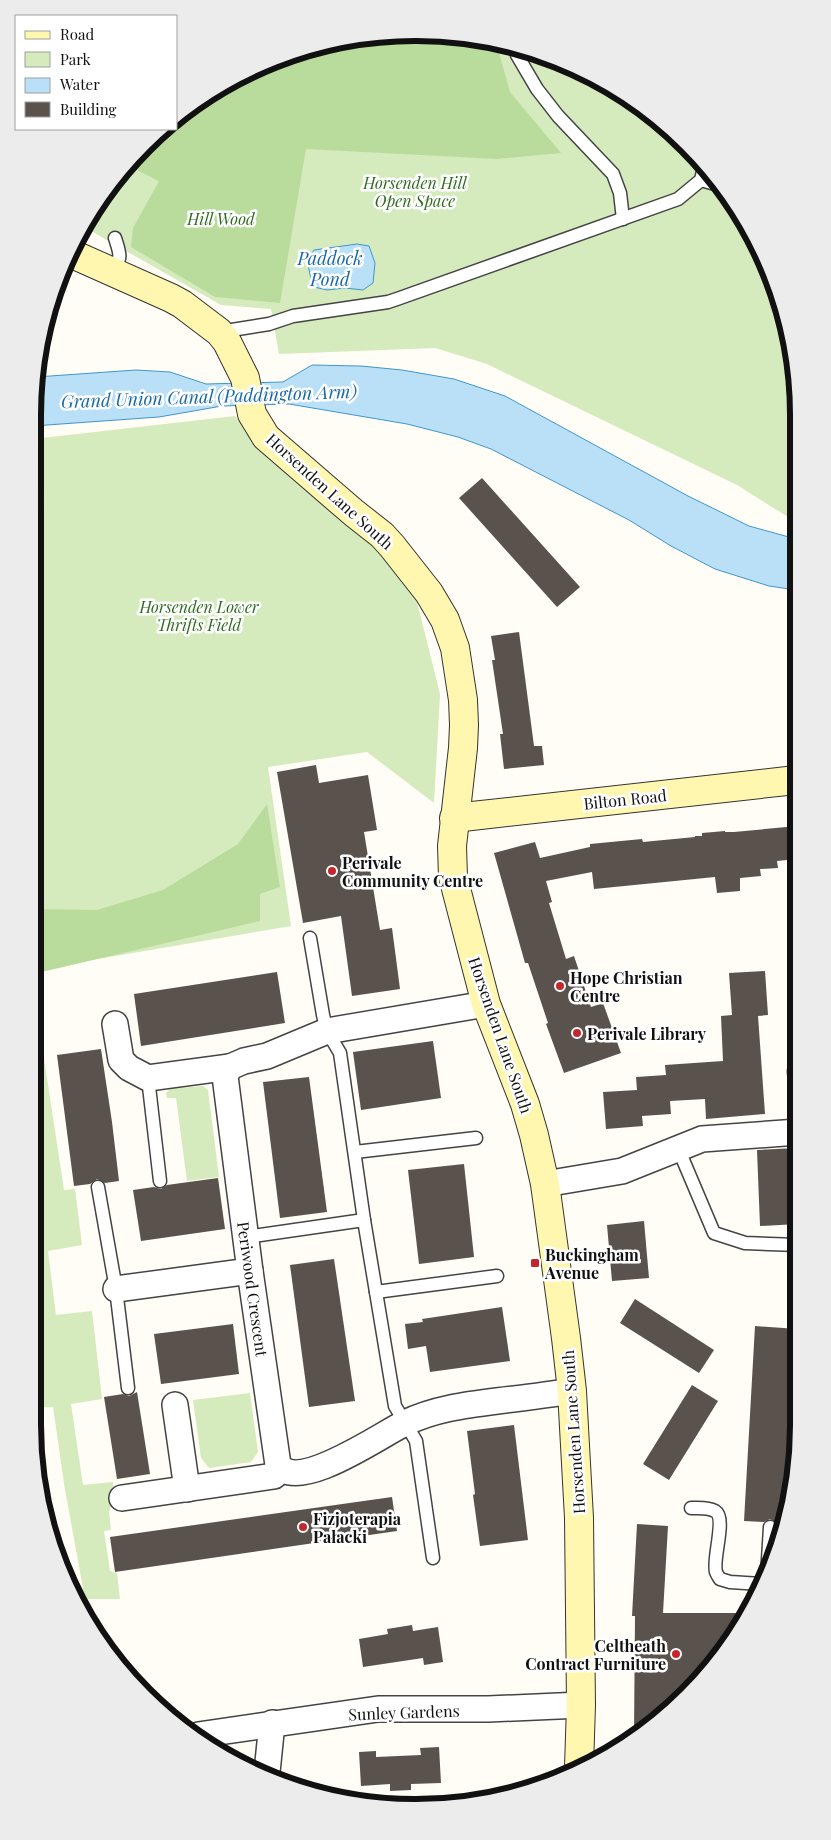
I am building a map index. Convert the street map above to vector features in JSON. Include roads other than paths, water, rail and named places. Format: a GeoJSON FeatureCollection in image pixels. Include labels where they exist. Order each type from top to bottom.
{"type":"FeatureCollection","features":[{"type":"Feature","properties":{"kind":"street"},"geometry":{"type":"LineString","coordinates":[[77,256],[182,304],[219,332]]}},
{"type":"Feature","properties":{"kind":"street","name":"Horsenden Lane South"},"geometry":{"type":"LineString","coordinates":[[219,332],[227,342],[245,378],[252,414],[266,437],[382,535],[428,593],[445,620],[456,648],[463,708],[463,748],[454,818],[452,846],[453,877],[486,1004],[525,1104],[534,1135],[545,1184],[572,1391],[579,1518],[581,1705],[579,1761]]}},
{"type":"Feature","properties":{"kind":"street","name":"Bilton Road"},"geometry":{"type":"LineString","coordinates":[[454,818],[790,781]]}},
{"type":"Feature","properties":{"kind":"street"},"geometry":{"type":"LineString","coordinates":[[114,1024],[120,1060],[129,1068],[148,1078],[230,1067],[244,1061],[267,1056],[327,1031],[486,1004]]}},
{"type":"Feature","properties":{"kind":"street","name":"Periwood Crescent"},"geometry":{"type":"LineString","coordinates":[[230,1067],[225,1076],[250,1271],[278,1466],[281,1469]]}},
{"type":"Feature","properties":{"kind":"street"},"geometry":{"type":"LineString","coordinates":[[545,1184],[622,1171],[702,1139],[790,1133]]}},
{"type":"Feature","properties":{"kind":"street"},"geometry":{"type":"LineString","coordinates":[[116,1289],[250,1271]]}},
{"type":"Feature","properties":{"kind":"street"},"geometry":{"type":"LineString","coordinates":[[122,1498],[274,1476],[281,1469],[295,1473],[333,1463],[406,1423],[436,1410],[572,1391]]}},
{"type":"Feature","properties":{"kind":"street"},"geometry":{"type":"LineString","coordinates":[[175,1405],[187,1489]]}},
{"type":"Feature","properties":{"kind":"street","name":"Sunley Gardens"},"geometry":{"type":"LineString","coordinates":[[205,1734],[378,1709],[488,1709],[581,1705]]}},
{"type":"Feature","properties":{"kind":"street"},"geometry":{"type":"LineString","coordinates":[[267,1768],[272,1723]]}},
{"type":"Feature","properties":{"kind":"lane"},"geometry":{"type":"LineString","coordinates":[[519,56],[537,89],[558,116],[613,174],[620,193],[623,219]]}},
{"type":"Feature","properties":{"kind":"lane"},"geometry":{"type":"LineString","coordinates":[[219,332],[269,324],[293,316],[388,302],[562,242],[678,199],[701,175]]}},
{"type":"Feature","properties":{"kind":"lane"},"geometry":{"type":"LineString","coordinates":[[114,272],[120,260],[115,238]]}},
{"type":"Feature","properties":{"kind":"lane"},"geometry":{"type":"LineString","coordinates":[[310,938],[327,1031],[340,1054],[364,1220],[395,1406],[416,1440],[433,1558]]}},
{"type":"Feature","properties":{"kind":"lane"},"geometry":{"type":"LineString","coordinates":[[148,1078],[160,1181]]}},
{"type":"Feature","properties":{"kind":"lane"},"geometry":{"type":"LineString","coordinates":[[355,1152],[476,1138]]}},
{"type":"Feature","properties":{"kind":"lane"},"geometry":{"type":"LineString","coordinates":[[678,1148],[714,1233],[745,1242],[790,1245]]}},
{"type":"Feature","properties":{"kind":"lane"},"geometry":{"type":"LineString","coordinates":[[98,1188],[116,1289],[128,1388]]}},
{"type":"Feature","properties":{"kind":"lane"},"geometry":{"type":"LineString","coordinates":[[246,1237],[364,1220]]}},
{"type":"Feature","properties":{"kind":"lane"},"geometry":{"type":"LineString","coordinates":[[376,1292],[496,1276]]}},
{"type":"Feature","properties":{"kind":"lane"},"geometry":{"type":"LineString","coordinates":[[691,1508],[708,1508],[715,1510],[719,1514],[716,1572],[720,1579],[730,1582],[754,1584]]}},
{"type":"Feature","properties":{"kind":"lane"},"geometry":{"type":"LineString","coordinates":[[769,1548],[770,1527]]}},
{"type":"Feature","properties":{"kind":"water","name":"Paddock Pond"},"geometry":{"type":"Polygon","coordinates":[[[357,244],[369,246],[375,263],[373,283],[363,290],[345,288],[327,290],[314,287],[309,272],[309,263],[314,250],[357,244]]]}},
{"type":"Feature","properties":{"kind":"water","name":"Grand Union Canal (Paddington Arm)"},"geometry":{"type":"Polygon","coordinates":[[[312,365],[361,366],[402,370],[454,379],[505,396],[688,496],[749,526],[790,537],[790,589],[769,586],[715,569],[671,546],[629,520],[491,449],[458,437],[407,424],[289,404],[222,406],[159,417],[41,425],[43,376],[136,370],[170,372],[206,384],[283,382],[312,365]]]}},
{"type":"Feature","properties":{"kind":"place","name":"Perivale Community Centre"},"geometry":{"type":"Point","coordinates":[332,871]}},
{"type":"Feature","properties":{"kind":"place","name":"Hope Christian Centre"},"geometry":{"type":"Point","coordinates":[560,986]}},
{"type":"Feature","properties":{"kind":"place","name":"Perivale Library"},"geometry":{"type":"Point","coordinates":[577,1033]}},
{"type":"Feature","properties":{"kind":"place","name":"Buckingham Avenue"},"geometry":{"type":"Point","coordinates":[535,1263]}},
{"type":"Feature","properties":{"kind":"place","name":"Fizjoterapia Pałacki"},"geometry":{"type":"Point","coordinates":[303,1527]}},
{"type":"Feature","properties":{"kind":"place","name":"Celtheath Contract Furniture"},"geometry":{"type":"Point","coordinates":[676,1654]}},
{"type":"Feature","properties":{"kind":"park label","name":"Horsenden Hill Open Space"},"geometry":{"type":"Point","coordinates":[415,191]}},
{"type":"Feature","properties":{"kind":"park label","name":"Hill Wood"},"geometry":{"type":"Point","coordinates":[221,218]}},
{"type":"Feature","properties":{"kind":"park label","name":"Horsenden Lower Thrifts Field"},"geometry":{"type":"Point","coordinates":[199,615]}}]}
